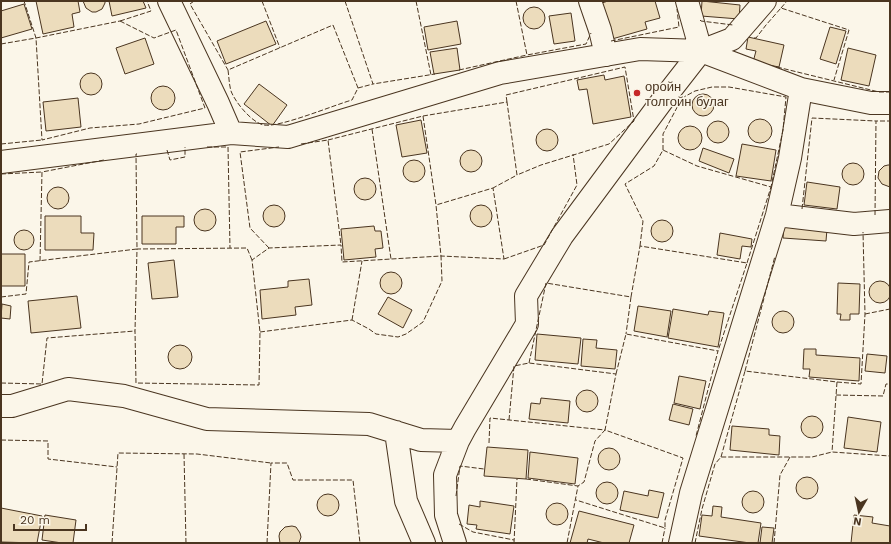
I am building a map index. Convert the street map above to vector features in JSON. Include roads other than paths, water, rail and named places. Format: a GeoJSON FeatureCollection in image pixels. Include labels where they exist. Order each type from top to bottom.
{"type":"FeatureCollection","features":[{"type":"Feature","properties":{"kind":"street"},"geometry":{"type":"LineString","coordinates":[[169,1],[231,133]]}},
{"type":"Feature","properties":{"kind":"street"},"geometry":{"type":"LineString","coordinates":[[590,1],[600,30],[606,55]]}},
{"type":"Feature","properties":{"kind":"street"},"geometry":{"type":"LineString","coordinates":[[687,1],[701,51]]}},
{"type":"Feature","properties":{"kind":"street"},"geometry":{"type":"LineString","coordinates":[[455,543],[446,515],[445,475],[458,440],[527,324],[526,296],[562,236],[701,51],[732,39],[765,1]]}},
{"type":"Feature","properties":{"kind":"street"},"geometry":{"type":"LineString","coordinates":[[1,162],[231,133],[288,137],[500,73],[640,49],[701,51],[801,89],[871,103],[890,104]]}},
{"type":"Feature","properties":{"kind":"street"},"geometry":{"type":"LineString","coordinates":[[680,543],[691,493],[777,215],[790,158],[801,89]]}},
{"type":"Feature","properties":{"kind":"street"},"geometry":{"type":"LineString","coordinates":[[777,215],[854,224],[890,221]]}},
{"type":"Feature","properties":{"kind":"street"},"geometry":{"type":"LineString","coordinates":[[1,406],[12,406],[68,389],[124,396],[207,419],[369,424],[421,440],[458,440]]}},
{"type":"Feature","properties":{"kind":"street"},"geometry":{"type":"LineString","coordinates":[[396,432],[406,501],[424,543]]}},
{"type":"Feature","properties":{"kind":"place","name":"оройн толгойн булаг"},"geometry":{"type":"Point","coordinates":[637,93]}}]}
